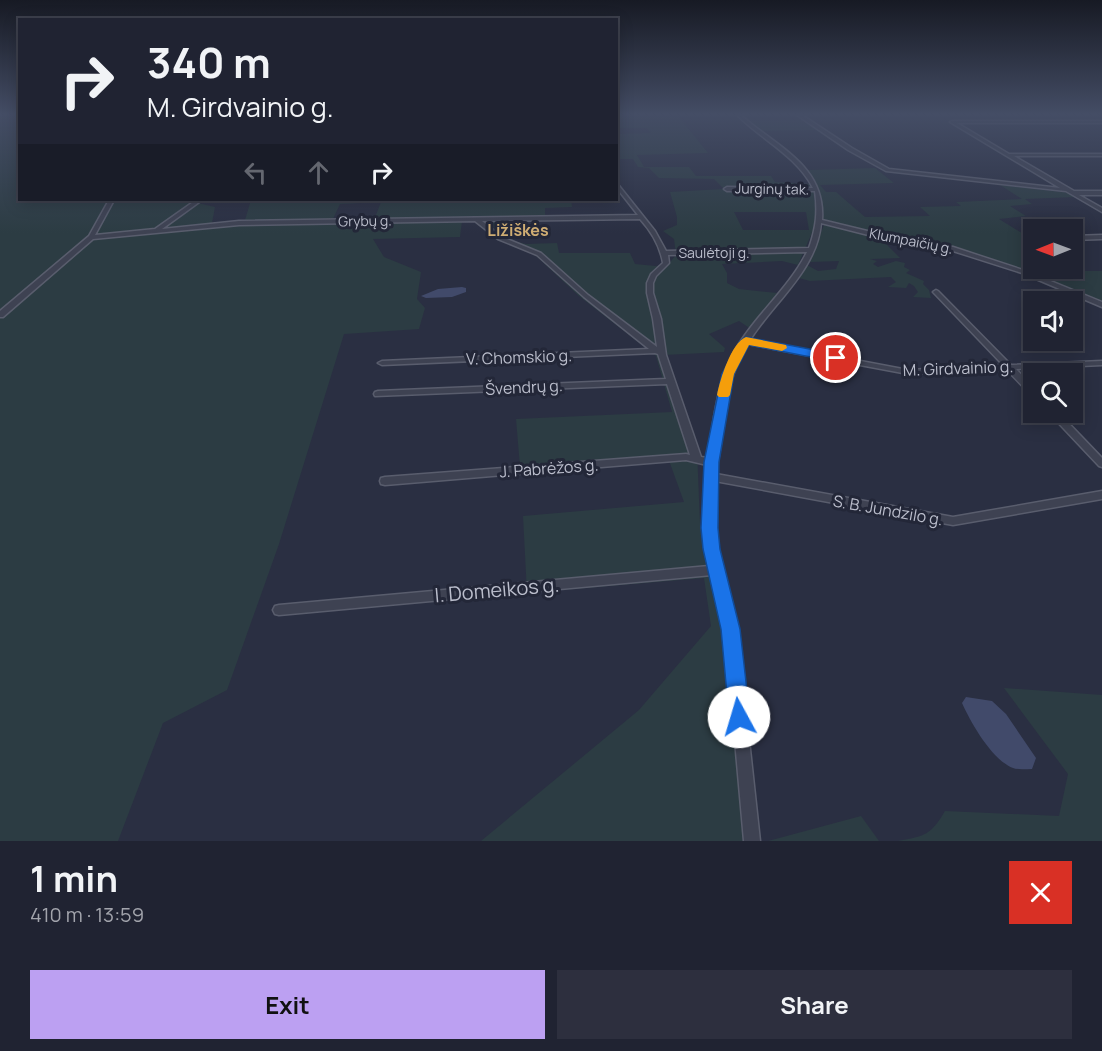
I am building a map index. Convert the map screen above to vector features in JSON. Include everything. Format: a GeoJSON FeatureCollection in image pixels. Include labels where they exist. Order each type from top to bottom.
{"type":"FeatureCollection","features":[{"type":"Feature","properties":{"kind":"street"},"geometry":{"type":"LineString","coordinates":[[752,841],[730,629],[716,570],[710,528],[710,476],[728,374],[746,341],[791,284],[812,250],[819,221],[820,207],[814,181],[807,172],[785,154]]}},
{"type":"Feature","properties":{"kind":"street"},"geometry":{"type":"LineString","coordinates":[[859,154],[888,170],[1102,193]]}},
{"type":"Feature","properties":{"kind":"street"},"geometry":{"type":"LineString","coordinates":[[1008,155],[1102,210]]}},
{"type":"Feature","properties":{"kind":"street"},"geometry":{"type":"LineString","coordinates":[[1008,155],[1102,155]]}},
{"type":"Feature","properties":{"kind":"street","name":"Saulėtoji g."},"geometry":{"type":"LineString","coordinates":[[618,186],[657,237],[665,253],[812,250]]}},
{"type":"Feature","properties":{"kind":"street","name":"Jurginų tak."},"geometry":{"type":"LineString","coordinates":[[727,189],[817,190]]}},
{"type":"Feature","properties":{"kind":"street"},"geometry":{"type":"LineString","coordinates":[[0,315],[91,237],[110,201]]}},
{"type":"Feature","properties":{"kind":"street"},"geometry":{"type":"LineString","coordinates":[[156,231],[198,201]]}},
{"type":"Feature","properties":{"kind":"street","name":"Grybų g."},"geometry":{"type":"LineString","coordinates":[[91,237],[238,223],[640,217]]}},
{"type":"Feature","properties":{"kind":"street"},"geometry":{"type":"LineString","coordinates":[[477,220],[500,238],[538,254],[586,296],[659,353]]}},
{"type":"Feature","properties":{"kind":"street","name":"Klumpaičių g."},"geometry":{"type":"LineString","coordinates":[[819,221],[892,239],[951,248],[1024,272],[1102,305]]}},
{"type":"Feature","properties":{"kind":"street"},"geometry":{"type":"LineString","coordinates":[[1083,238],[1102,237]]}},
{"type":"Feature","properties":{"kind":"street"},"geometry":{"type":"LineString","coordinates":[[665,253],[666,263],[653,275],[650,283],[659,353],[696,458]]}},
{"type":"Feature","properties":{"kind":"street"},"geometry":{"type":"LineString","coordinates":[[936,292],[1023,382]]}},
{"type":"Feature","properties":{"kind":"street","name":"M. Girdvainio g."},"geometry":{"type":"LineString","coordinates":[[746,341],[908,372],[1102,363]]}},
{"type":"Feature","properties":{"kind":"street","name":"V. Chomskio g."},"geometry":{"type":"LineString","coordinates":[[382,363],[659,353]]}},
{"type":"Feature","properties":{"kind":"street","name":"Švendrų g."},"geometry":{"type":"LineString","coordinates":[[378,394],[670,381]]}},
{"type":"Feature","properties":{"kind":"street"},"geometry":{"type":"LineString","coordinates":[[1063,423],[1102,464]]}},
{"type":"Feature","properties":{"kind":"street","name":"J. Pabrėžos g."},"geometry":{"type":"LineString","coordinates":[[386,481],[696,458],[711,462]]}},
{"type":"Feature","properties":{"kind":"street","name":"S. B. Jundzilo g."},"geometry":{"type":"LineString","coordinates":[[710,476],[953,521],[1102,495]]}},
{"type":"Feature","properties":{"kind":"street","name":"I. Domeikos g."},"geometry":{"type":"LineString","coordinates":[[279,610],[716,570]]}},
{"type":"Feature","properties":{"kind":"shaded area"},"geometry":{"type":"Polygon","coordinates":[[[0,154],[18,154],[18,201],[120,201],[119,203],[194,201],[215,207],[212,223],[245,220],[251,201],[571,201],[572,207],[545,208],[545,217],[513,218],[513,241],[526,244],[557,243],[559,253],[630,253],[635,264],[666,267],[676,255],[674,239],[663,231],[677,225],[670,192],[724,189],[714,179],[659,178],[649,168],[638,167],[633,159],[618,159],[618,154],[664,154],[637,155],[644,167],[689,167],[696,176],[771,176],[775,182],[813,184],[817,221],[798,265],[782,261],[722,264],[727,273],[727,283],[739,289],[777,293],[751,329],[739,321],[709,334],[725,348],[724,352],[664,355],[697,450],[700,523],[726,647],[743,841],[481,841],[639,710],[711,626],[704,578],[527,593],[523,516],[684,502],[667,455],[520,467],[516,419],[672,412],[656,356],[579,296],[534,254],[491,236],[476,222],[462,221],[460,237],[373,239],[384,257],[421,272],[417,299],[425,308],[419,329],[344,334],[279,544],[227,690],[163,723],[118,841],[0,841],[0,154]],[[381,202],[340,204],[332,221],[374,220],[381,202]],[[734,212],[743,230],[809,230],[806,212],[734,212]]]}},
{"type":"Feature","properties":{"kind":"shaded area"},"geometry":{"type":"Polygon","coordinates":[[[875,168],[894,183],[820,185],[826,192],[836,192],[865,217],[930,216],[920,207],[961,206],[956,202],[1022,199],[1000,185],[1070,193],[1075,197],[1025,199],[1032,204],[1010,206],[1026,216],[999,219],[1023,234],[1023,271],[949,246],[894,238],[822,219],[819,193],[815,181],[807,170],[875,168]]]}},
{"type":"Feature","properties":{"kind":"shaded area"},"geometry":{"type":"Polygon","coordinates":[[[824,225],[879,237],[900,258],[870,259],[877,261],[873,264],[878,267],[896,261],[905,263],[904,267],[910,270],[906,273],[924,281],[923,284],[929,290],[931,298],[913,297],[918,292],[909,283],[906,288],[888,287],[896,282],[891,277],[810,281],[799,278],[807,265],[818,271],[836,269],[839,261],[809,262],[824,225]]]}},
{"type":"Feature","properties":{"kind":"shaded area"},"geometry":{"type":"Polygon","coordinates":[[[1083,270],[1102,271],[1102,304],[1083,296],[1083,291],[1072,291],[1045,279],[1083,279],[1083,270]]]}},
{"type":"Feature","properties":{"kind":"shaded area"},"geometry":{"type":"Polygon","coordinates":[[[1004,688],[1102,695],[1102,841],[898,841],[915,838],[931,830],[945,811],[1059,816],[1068,774],[1004,688]]]}},
{"type":"Feature","properties":{"kind":"shaded area"},"geometry":{"type":"Polygon","coordinates":[[[861,816],[879,841],[768,841],[861,816]]]}},
{"type":"Feature","properties":{"kind":"water"},"geometry":{"type":"Polygon","coordinates":[[[466,288],[466,292],[452,297],[426,298],[421,296],[438,289],[466,288]]]}},
{"type":"Feature","properties":{"kind":"water"},"geometry":{"type":"Polygon","coordinates":[[[966,697],[992,701],[1006,714],[1036,758],[1032,769],[1013,768],[997,757],[977,730],[962,703],[966,697]]]}},
{"type":"Feature","properties":{"kind":"slow traffic"},"geometry":{"type":"LineString","coordinates":[[724,395],[728,374],[746,341],[782,348]]}},
{"type":"Feature","properties":{"kind":"district","name":"Ližiškės"},"geometry":{"type":"Point","coordinates":[518,230]}},
{"type":"Feature","properties":{"kind":"route"},"geometry":{"type":"LineString","coordinates":[[739,717],[730,629],[712,549],[709,503],[711,462],[728,374],[746,341],[836,358]]}}]}
